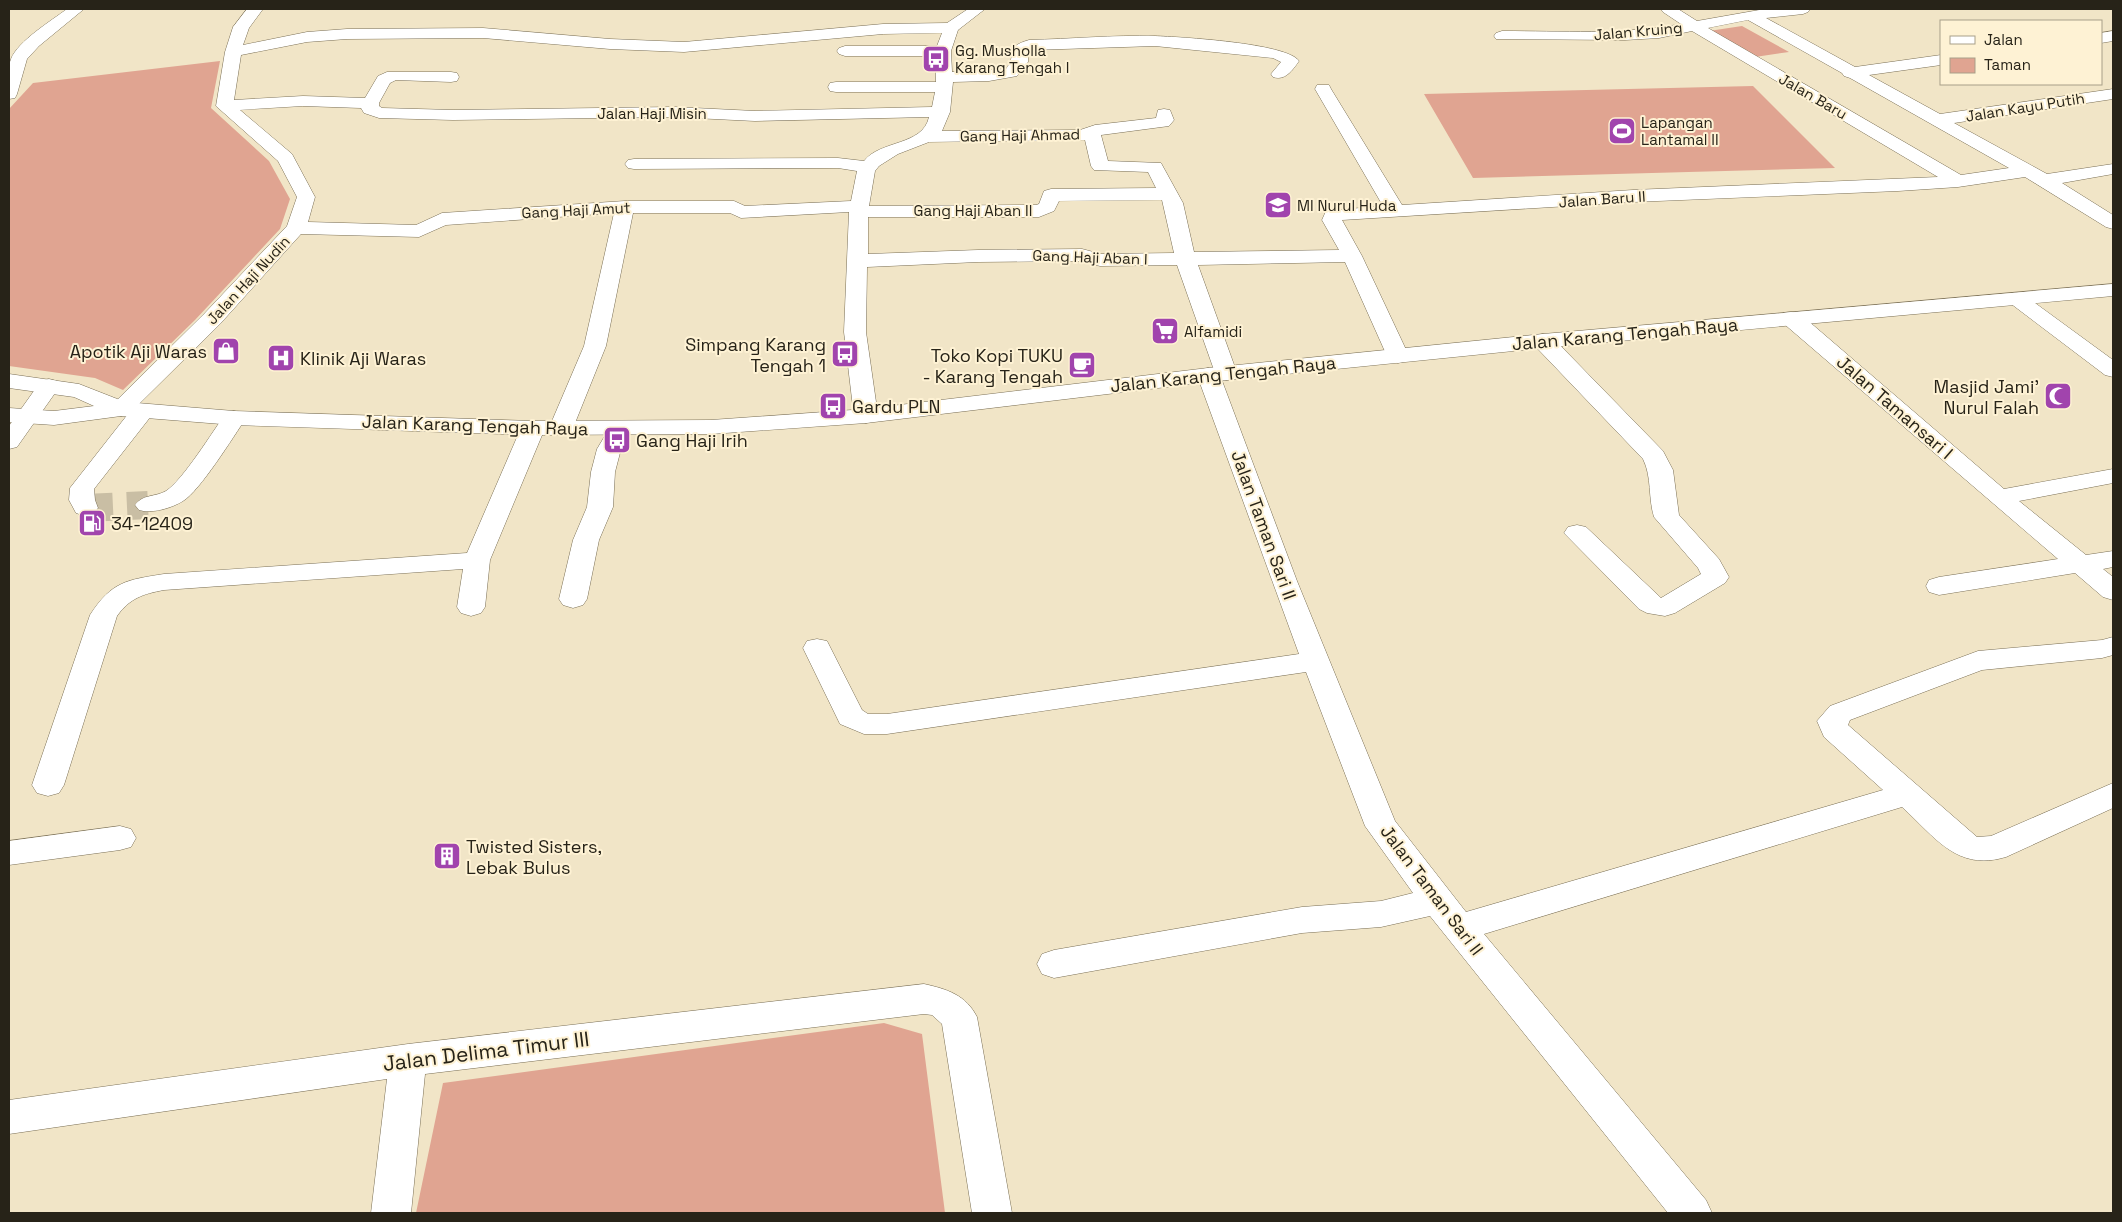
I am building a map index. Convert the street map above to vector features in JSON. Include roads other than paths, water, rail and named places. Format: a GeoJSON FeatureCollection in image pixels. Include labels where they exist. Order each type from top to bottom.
{"type":"FeatureCollection","features":[{"type":"Feature","properties":{"kind":"street"},"geometry":{"type":"LineString","coordinates":[[9,94],[20,58],[33,43],[76,9]]}},
{"type":"Feature","properties":{"kind":"street"},"geometry":{"type":"LineString","coordinates":[[255,9],[242,27],[233,52],[225,106],[303,102],[370,103],[384,80],[393,75],[451,77]]}},
{"type":"Feature","properties":{"kind":"street"},"geometry":{"type":"LineString","coordinates":[[233,52],[307,37],[347,34],[482,33],[610,44],[684,47],[883,29],[951,28],[978,9]]}},
{"type":"Feature","properties":{"kind":"street","name":"Jalan Baru"},"geometry":{"type":"LineString","coordinates":[[1668,9],[1958,181]]}},
{"type":"Feature","properties":{"kind":"street","name":"Jalan Kruing"},"geometry":{"type":"LineString","coordinates":[[1502,36],[1625,35],[1659,32],[1750,15],[1803,9]]}},
{"type":"Feature","properties":{"kind":"street"},"geometry":{"type":"LineString","coordinates":[[1750,15],[1850,73],[2044,180],[2113,223]]}},
{"type":"Feature","properties":{"kind":"street"},"geometry":{"type":"LineString","coordinates":[[927,137],[936,127],[941,112],[944,82],[943,51],[951,28]]}},
{"type":"Feature","properties":{"kind":"street"},"geometry":{"type":"LineString","coordinates":[[836,87],[944,82],[1011,73],[1020,62],[1020,49],[1029,45],[1154,41],[1245,49],[1277,54],[1291,61],[1279,74]]}},
{"type":"Feature","properties":{"kind":"street"},"geometry":{"type":"LineString","coordinates":[[9,42],[33,43]]}},
{"type":"Feature","properties":{"kind":"street"},"geometry":{"type":"LineString","coordinates":[[845,51],[943,51]]}},
{"type":"Feature","properties":{"kind":"street"},"geometry":{"type":"LineString","coordinates":[[1850,73],[1940,60]]}},
{"type":"Feature","properties":{"kind":"street"},"geometry":{"type":"LineString","coordinates":[[1323,89],[1395,210]]}},
{"type":"Feature","properties":{"kind":"street","name":"Jalan Kayu Putih"},"geometry":{"type":"LineString","coordinates":[[1936,120],[2113,94]]}},
{"type":"Feature","properties":{"kind":"street","name":"Jalan Haji Misin"},"geometry":{"type":"LineString","coordinates":[[370,103],[370,109],[379,113],[453,115],[674,112],[755,116],[941,112]]}},
{"type":"Feature","properties":{"kind":"street","name":"Jalan Haji Nudin"},"geometry":{"type":"LineString","coordinates":[[86,508],[82,500],[82,488],[132,410],[296,228],[306,197],[286,158],[225,106]]}},
{"type":"Feature","properties":{"kind":"street","name":"Gang Haji Ahmad"},"geometry":{"type":"LineString","coordinates":[[868,167],[892,150],[927,137],[1082,135],[1096,130],[1163,122],[1165,120],[1164,114]]}},
{"type":"Feature","properties":{"kind":"street","name":"Jalan Taman Sari II"},"geometry":{"type":"LineString","coordinates":[[1092,132],[1100,166],[1155,167],[1173,204],[1185,258],[1217,374],[1315,661],[1381,826],[1436,901],[1692,1213]]}},
{"type":"Feature","properties":{"kind":"street"},"geometry":{"type":"LineString","coordinates":[[634,164],[838,163],[868,167],[859,209],[856,332],[866,416]]}},
{"type":"Feature","properties":{"kind":"street"},"geometry":{"type":"LineString","coordinates":[[2044,180],[2113,169]]}},
{"type":"Feature","properties":{"kind":"street","name":"Jalan Baru II"},"geometry":{"type":"LineString","coordinates":[[1398,356],[1352,256],[1332,220],[1333,215],[1395,210],[1958,181],[2026,170]]}},
{"type":"Feature","properties":{"kind":"street","name":"Gang Haji Aban II"},"geometry":{"type":"LineString","coordinates":[[859,209],[1039,211],[1047,207],[1051,195],[1168,194]]}},
{"type":"Feature","properties":{"kind":"street"},"geometry":{"type":"LineString","coordinates":[[561,428],[595,346],[625,207]]}},
{"type":"Feature","properties":{"kind":"street","name":"Gang Haji Amut"},"geometry":{"type":"LineString","coordinates":[[296,228],[419,231],[442,219],[625,207],[734,207],[741,212],[859,209]]}},
{"type":"Feature","properties":{"kind":"street","name":"Gang Haji Aban I"},"geometry":{"type":"LineString","coordinates":[[858,262],[978,256],[1082,255],[1100,260],[1352,256]]}},
{"type":"Feature","properties":{"kind":"street","name":"Jalan Karang Tengah Raya"},"geometry":{"type":"LineString","coordinates":[[14,413],[54,418],[132,410],[234,418],[533,428],[711,428],[866,416],[1217,374],[1543,341],[2113,290]]}},
{"type":"Feature","properties":{"kind":"street"},"geometry":{"type":"LineString","coordinates":[[2017,299],[2113,370]]}},
{"type":"Feature","properties":{"kind":"street","name":"Jalan Tamansari I"},"geometry":{"type":"LineString","coordinates":[[1790,318],[1999,498],[2113,591]]}},
{"type":"Feature","properties":{"kind":"street"},"geometry":{"type":"LineString","coordinates":[[1543,341],[1654,456],[1661,470],[1664,508],[1667,517],[1710,565],[1716,577],[1665,607],[1658,607],[1649,603],[1577,533]]}},
{"type":"Feature","properties":{"kind":"street"},"geometry":{"type":"LineString","coordinates":[[9,442],[14,413],[29,383]]}},
{"type":"Feature","properties":{"kind":"street","name":"Jalan Karang Tengah Raya"},"geometry":{"type":"LineString","coordinates":[[29,383],[79,391],[132,410]]}},
{"type":"Feature","properties":{"kind":"street"},"geometry":{"type":"LineString","coordinates":[[148,505],[174,496],[188,483],[234,418]]}},
{"type":"Feature","properties":{"kind":"street"},"geometry":{"type":"LineString","coordinates":[[471,606],[476,560],[533,428]]}},
{"type":"Feature","properties":{"kind":"street"},"geometry":{"type":"LineString","coordinates":[[573,599],[586,540],[600,507],[603,472],[608,454],[620,429]]}},
{"type":"Feature","properties":{"kind":"street"},"geometry":{"type":"LineString","coordinates":[[1999,498],[2113,476]]}},
{"type":"Feature","properties":{"kind":"street"},"geometry":{"type":"LineString","coordinates":[[1939,586],[2113,559]]}},
{"type":"Feature","properties":{"kind":"street"},"geometry":{"type":"LineString","coordinates":[[48,786],[104,615],[113,602],[129,588],[164,582],[476,560]]}},
{"type":"Feature","properties":{"kind":"street"},"geometry":{"type":"LineString","coordinates":[[2113,646],[2102,649],[1978,661],[1840,713],[1832,721],[1835,730],[1965,845],[1973,849],[1995,848],[2113,794]]}},
{"type":"Feature","properties":{"kind":"street"},"geometry":{"type":"LineString","coordinates":[[817,648],[850,717],[864,724],[886,724],[1315,661]]}},
{"type":"Feature","properties":{"kind":"street"},"geometry":{"type":"LineString","coordinates":[[1459,928],[1906,794]]}},
{"type":"Feature","properties":{"kind":"street"},"geometry":{"type":"LineString","coordinates":[[9,853],[120,838]]}},
{"type":"Feature","properties":{"kind":"street"},"geometry":{"type":"LineString","coordinates":[[1054,964],[1302,920],[1381,914],[1436,901]]}},
{"type":"Feature","properties":{"kind":"street","name":"Jalan Delima Timur III"},"geometry":{"type":"LineString","coordinates":[[9,1117],[408,1060],[924,999],[942,1003],[959,1016],[992,1213]]}},
{"type":"Feature","properties":{"kind":"street"},"geometry":{"type":"LineString","coordinates":[[391,1213],[408,1060]]}},
{"type":"Feature","properties":{"kind":"tunnel"},"geometry":{"type":"LineString","coordinates":[[85,508],[148,505]]}},
{"type":"Feature","properties":{"kind":"place","name":"Gg. Musholla Karang Tengah I"},"geometry":{"type":"Point","coordinates":[936,59]}},
{"type":"Feature","properties":{"kind":"place","name":"Lapangan Lantamal II"},"geometry":{"type":"Point","coordinates":[1622,131]}},
{"type":"Feature","properties":{"kind":"place","name":"MI Nurul Huda"},"geometry":{"type":"Point","coordinates":[1278,205]}},
{"type":"Feature","properties":{"kind":"place","name":"Alfamidi"},"geometry":{"type":"Point","coordinates":[1165,331]}},
{"type":"Feature","properties":{"kind":"place","name":"Apotik Aji Waras"},"geometry":{"type":"Point","coordinates":[226,351]}},
{"type":"Feature","properties":{"kind":"place","name":"Simpang Karang Tengah 1"},"geometry":{"type":"Point","coordinates":[845,354]}},
{"type":"Feature","properties":{"kind":"place","name":"Klinik Aji Waras"},"geometry":{"type":"Point","coordinates":[281,358]}},
{"type":"Feature","properties":{"kind":"place","name":"Toko Kopi TUKU - Karang Tengah"},"geometry":{"type":"Point","coordinates":[1082,365]}},
{"type":"Feature","properties":{"kind":"place","name":"Masjid Jami' Nurul Falah"},"geometry":{"type":"Point","coordinates":[2058,396]}},
{"type":"Feature","properties":{"kind":"place","name":"Gardu PLN"},"geometry":{"type":"Point","coordinates":[833,406]}},
{"type":"Feature","properties":{"kind":"place","name":"Gang Haji Irih"},"geometry":{"type":"Point","coordinates":[617,440]}},
{"type":"Feature","properties":{"kind":"place","name":"34-12409"},"geometry":{"type":"Point","coordinates":[92,523]}},
{"type":"Feature","properties":{"kind":"place","name":"Twisted Sisters, Lebak Bulus"},"geometry":{"type":"Point","coordinates":[447,856]}}]}
